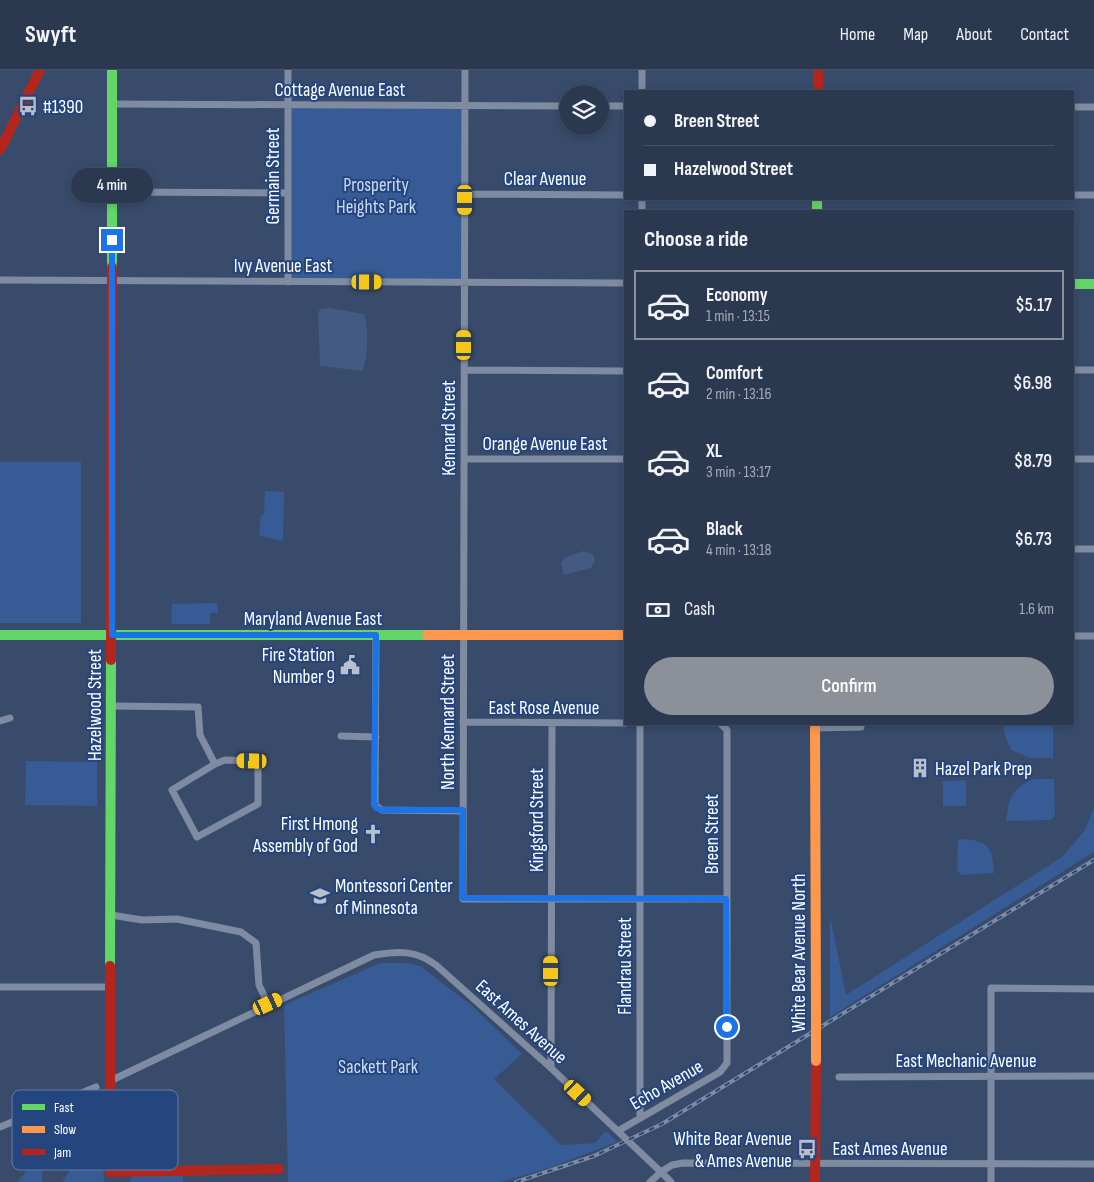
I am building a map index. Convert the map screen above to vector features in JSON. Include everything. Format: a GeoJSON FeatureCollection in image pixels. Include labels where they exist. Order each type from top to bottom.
{"type":"FeatureCollection","features":[{"type":"Feature","properties":{"kind":"street"},"geometry":{"type":"LineString","coordinates":[[0,150],[40,70]]}},
{"type":"Feature","properties":{"kind":"street","name":"Hazelwood Street"},"geometry":{"type":"LineString","coordinates":[[110,1090],[112,70]]}},
{"type":"Feature","properties":{"kind":"street","name":"Germain Street"},"geometry":{"type":"LineString","coordinates":[[288,70],[288,282]]}},
{"type":"Feature","properties":{"kind":"street","name":"Kennard Street"},"geometry":{"type":"LineString","coordinates":[[463,635],[465,70]]}},
{"type":"Feature","properties":{"kind":"street"},"geometry":{"type":"LineString","coordinates":[[642,70],[642,90]]}},
{"type":"Feature","properties":{"kind":"street"},"geometry":{"type":"LineString","coordinates":[[818,70],[818,90]]}},
{"type":"Feature","properties":{"kind":"street","name":"Cottage Avenue East"},"geometry":{"type":"LineString","coordinates":[[112,104],[559,106]]}},
{"type":"Feature","properties":{"kind":"street"},"geometry":{"type":"LineString","coordinates":[[609,106],[624,106]]}},
{"type":"Feature","properties":{"kind":"street"},"geometry":{"type":"LineString","coordinates":[[1074,107],[1094,107]]}},
{"type":"Feature","properties":{"kind":"street"},"geometry":{"type":"LineString","coordinates":[[112,192],[288,193]]}},
{"type":"Feature","properties":{"kind":"street","name":"Clear Avenue"},"geometry":{"type":"LineString","coordinates":[[465,194],[624,195]]}},
{"type":"Feature","properties":{"kind":"street"},"geometry":{"type":"LineString","coordinates":[[1074,195],[1094,195]]}},
{"type":"Feature","properties":{"kind":"street","name":"Ivy Avenue East"},"geometry":{"type":"LineString","coordinates":[[0,280],[624,283]]}},
{"type":"Feature","properties":{"kind":"street"},"geometry":{"type":"LineString","coordinates":[[1074,284],[1094,284]]}},
{"type":"Feature","properties":{"kind":"street"},"geometry":{"type":"LineString","coordinates":[[464,370],[624,371]]}},
{"type":"Feature","properties":{"kind":"street"},"geometry":{"type":"LineString","coordinates":[[1074,370],[1094,370]]}},
{"type":"Feature","properties":{"kind":"street","name":"Orange Avenue East"},"geometry":{"type":"LineString","coordinates":[[464,459],[624,459]]}},
{"type":"Feature","properties":{"kind":"street"},"geometry":{"type":"LineString","coordinates":[[1074,459],[1094,459]]}},
{"type":"Feature","properties":{"kind":"street"},"geometry":{"type":"LineString","coordinates":[[1074,548],[1094,548]]}},
{"type":"Feature","properties":{"kind":"street","name":"Maryland Avenue East"},"geometry":{"type":"LineString","coordinates":[[0,635],[624,635]]}},
{"type":"Feature","properties":{"kind":"street"},"geometry":{"type":"LineString","coordinates":[[376,635],[374,801],[376,808],[382,810],[463,810]]}},
{"type":"Feature","properties":{"kind":"street","name":"North Kennard Street"},"geometry":{"type":"LineString","coordinates":[[463,635],[463,898],[552,899]]}},
{"type":"Feature","properties":{"kind":"street"},"geometry":{"type":"LineString","coordinates":[[1074,636],[1094,636]]}},
{"type":"Feature","properties":{"kind":"street"},"geometry":{"type":"LineString","coordinates":[[112,706],[198,707],[200,735],[215,764]]}},
{"type":"Feature","properties":{"kind":"street"},"geometry":{"type":"LineString","coordinates":[[0,721],[10,718]]}},
{"type":"Feature","properties":{"kind":"street","name":"East Rose Avenue"},"geometry":{"type":"LineString","coordinates":[[463,722],[624,723]]}},
{"type":"Feature","properties":{"kind":"street","name":"Kingsford Street"},"geometry":{"type":"LineString","coordinates":[[551,1068],[552,723]]}},
{"type":"Feature","properties":{"kind":"street","name":"Flandrau Street"},"geometry":{"type":"LineString","coordinates":[[640,725],[640,1118]]}},
{"type":"Feature","properties":{"kind":"street","name":"Breen Street"},"geometry":{"type":"LineString","coordinates":[[723,725],[728,730],[726,899],[728,1063]]}},
{"type":"Feature","properties":{"kind":"street"},"geometry":{"type":"LineString","coordinates":[[815,726],[861,727]]}},
{"type":"Feature","properties":{"kind":"street","name":"White Bear Avenue North"},"geometry":{"type":"LineString","coordinates":[[815,726],[815,1182]]}},
{"type":"Feature","properties":{"kind":"street"},"geometry":{"type":"LineString","coordinates":[[340,736],[376,736]]}},
{"type":"Feature","properties":{"kind":"street"},"geometry":{"type":"LineString","coordinates":[[225,760],[258,763],[259,800],[250,810],[197,837],[172,790],[215,764],[225,760]]}},
{"type":"Feature","properties":{"kind":"street"},"geometry":{"type":"LineString","coordinates":[[552,899],[726,899]]}},
{"type":"Feature","properties":{"kind":"street"},"geometry":{"type":"LineString","coordinates":[[111,915],[142,920],[177,918],[241,932],[256,943],[259,985],[268,1004]]}},
{"type":"Feature","properties":{"kind":"street","name":"East Ames Avenue"},"geometry":{"type":"LineString","coordinates":[[110,1081],[374,955],[410,952],[424,956],[436,965],[551,1068],[661,1172],[672,1165],[683,1164],[1094,1164]]}},
{"type":"Feature","properties":{"kind":"street"},"geometry":{"type":"LineString","coordinates":[[0,987],[111,987]]}},
{"type":"Feature","properties":{"kind":"street"},"geometry":{"type":"LineString","coordinates":[[991,1182],[991,988],[1094,988]]}},
{"type":"Feature","properties":{"kind":"street","name":"Echo Avenue"},"geometry":{"type":"LineString","coordinates":[[618,1131],[720,1072],[728,1063]]}},
{"type":"Feature","properties":{"kind":"street","name":"East Mechanic Avenue"},"geometry":{"type":"LineString","coordinates":[[838,1077],[1094,1076]]}},
{"type":"Feature","properties":{"kind":"street"},"geometry":{"type":"LineString","coordinates":[[89,1090],[96,1087]]}},
{"type":"Feature","properties":{"kind":"street"},"geometry":{"type":"LineString","coordinates":[[0,1127],[12,1122]]}},
{"type":"Feature","properties":{"kind":"street","name":"Hazelwood Street"},"geometry":{"type":"LineString","coordinates":[[110,1170],[110,1172],[279,1169]]}},
{"type":"Feature","properties":{"kind":"street"},"geometry":{"type":"LineString","coordinates":[[650,1182],[661,1172],[671,1182]]}},
{"type":"Feature","properties":{"kind":"green space","name":"Prosperity Heights Park"},"geometry":{"type":"Polygon","coordinates":[[[288,105],[465,109],[465,283],[288,282],[288,105]]]}},
{"type":"Feature","properties":{"kind":"green space"},"geometry":{"type":"Polygon","coordinates":[[[0,462],[81,462],[81,623],[0,623],[0,462]]]}},
{"type":"Feature","properties":{"kind":"green space"},"geometry":{"type":"Polygon","coordinates":[[[265,491],[284,492],[283,541],[259,536],[261,515],[264,515],[265,491]]]}},
{"type":"Feature","properties":{"kind":"green space"},"geometry":{"type":"Polygon","coordinates":[[[217,603],[218,613],[210,613],[210,624],[171,624],[172,604],[217,603]]]}},
{"type":"Feature","properties":{"kind":"green space"},"geometry":{"type":"Polygon","coordinates":[[[1004,725],[1053,725],[1053,758],[1030,758],[1011,750],[1004,733],[1004,725]]]}},
{"type":"Feature","properties":{"kind":"green space"},"geometry":{"type":"Polygon","coordinates":[[[26,761],[97,762],[97,806],[25,805],[26,761]]]}},
{"type":"Feature","properties":{"kind":"green space"},"geometry":{"type":"Polygon","coordinates":[[[1033,779],[1054,779],[1055,815],[1051,820],[1006,821],[1012,795],[1020,787],[1033,779]]]}},
{"type":"Feature","properties":{"kind":"green space"},"geometry":{"type":"Polygon","coordinates":[[[966,780],[966,806],[943,806],[943,781],[966,780]]]}},
{"type":"Feature","properties":{"kind":"green space"},"geometry":{"type":"Polygon","coordinates":[[[1094,808],[1094,852],[830,1017],[830,917],[846,995],[1062,857],[1085,830],[1094,808]]]}},
{"type":"Feature","properties":{"kind":"green space"},"geometry":{"type":"Polygon","coordinates":[[[958,839],[975,841],[986,846],[992,856],[994,873],[962,875],[957,870],[958,839]]]}},
{"type":"Feature","properties":{"kind":"green space","name":"Sackett Park"},"geometry":{"type":"Polygon","coordinates":[[[380,963],[407,963],[420,966],[471,1005],[522,1054],[494,1079],[561,1145],[595,1143],[606,1131],[617,1142],[552,1167],[501,1182],[288,1182],[284,1005],[380,963]]]}},
{"type":"Feature","properties":{"kind":"green space"},"geometry":{"type":"Polygon","coordinates":[[[25,1170],[42,1170],[42,1182],[17,1182],[25,1173],[25,1170]]]}},
{"type":"Feature","properties":{"kind":"green space"},"geometry":{"type":"Polygon","coordinates":[[[70,1170],[104,1170],[104,1182],[63,1182],[70,1170]]]}},
{"type":"Feature","properties":{"kind":"green space"},"geometry":{"type":"Polygon","coordinates":[[[183,1174],[183,1182],[130,1182],[131,1176],[183,1174]]]}},
{"type":"Feature","properties":{"kind":"shaded area"},"geometry":{"type":"Polygon","coordinates":[[[330,308],[364,314],[367,326],[367,343],[366,359],[362,371],[320,366],[318,312],[321,309],[330,308]]]}},
{"type":"Feature","properties":{"kind":"shaded area"},"geometry":{"type":"Polygon","coordinates":[[[583,551],[593,554],[595,560],[591,568],[564,575],[561,564],[564,558],[583,551]]]}},
{"type":"Feature","properties":{"kind":"railway"},"geometry":{"type":"LineString","coordinates":[[516,1182],[594,1156],[662,1124],[1094,860]]}},
{"type":"Feature","properties":{"kind":"traffic: fast"},"geometry":{"type":"LineString","coordinates":[[112,70],[112,267]]}},
{"type":"Feature","properties":{"kind":"traffic: fast"},"geometry":{"type":"LineString","coordinates":[[817,200],[817,210]]}},
{"type":"Feature","properties":{"kind":"traffic: fast"},"geometry":{"type":"LineString","coordinates":[[1074,284],[1094,284]]}},
{"type":"Feature","properties":{"kind":"traffic: fast"},"geometry":{"type":"LineString","coordinates":[[0,635],[427,635]]}},
{"type":"Feature","properties":{"kind":"traffic: fast"},"geometry":{"type":"LineString","coordinates":[[110,966],[111,660]]}},
{"type":"Feature","properties":{"kind":"traffic: slow"},"geometry":{"type":"LineString","coordinates":[[427,635],[624,635]]}},
{"type":"Feature","properties":{"kind":"traffic: slow"},"geometry":{"type":"LineString","coordinates":[[815,725],[816,1012]]}},
{"type":"Feature","properties":{"kind":"traffic: slow"},"geometry":{"type":"LineString","coordinates":[[816,1012],[816,1061]]}},
{"type":"Feature","properties":{"kind":"traffic: jam"},"geometry":{"type":"LineString","coordinates":[[0,150],[40,70]]}},
{"type":"Feature","properties":{"kind":"traffic: jam"},"geometry":{"type":"LineString","coordinates":[[818,70],[818,90]]}},
{"type":"Feature","properties":{"kind":"traffic: jam"},"geometry":{"type":"LineString","coordinates":[[111,660],[112,267]]}},
{"type":"Feature","properties":{"kind":"traffic: jam"},"geometry":{"type":"LineString","coordinates":[[110,966],[110,1090]]}},
{"type":"Feature","properties":{"kind":"traffic: jam"},"geometry":{"type":"LineString","coordinates":[[815,1182],[816,1061]]}},
{"type":"Feature","properties":{"kind":"traffic: jam"},"geometry":{"type":"LineString","coordinates":[[110,1170],[110,1172],[279,1169]]}},
{"type":"Feature","properties":{"kind":"place","name":"#1390"},"geometry":{"type":"Point","coordinates":[28,106]}},
{"type":"Feature","properties":{"kind":"place","name":"Fire Station Number 9"},"geometry":{"type":"Point","coordinates":[350,665]}},
{"type":"Feature","properties":{"kind":"place","name":"Hazel Park Prep"},"geometry":{"type":"Point","coordinates":[920,768]}},
{"type":"Feature","properties":{"kind":"place","name":"First Hmong Assembly of God"},"geometry":{"type":"Point","coordinates":[373,834]}},
{"type":"Feature","properties":{"kind":"place","name":"Montessori Center of Minnesota"},"geometry":{"type":"Point","coordinates":[320,896]}},
{"type":"Feature","properties":{"kind":"place","name":"White Bear Avenue & Ames Avenue"},"geometry":{"type":"Point","coordinates":[807,1149]}},
{"type":"Feature","properties":{"kind":"route"},"geometry":{"type":"LineString","coordinates":[[112,240],[112,635],[376,635],[374,801],[376,808],[379,810],[463,810],[463,898],[726,899],[727,1027]]}}]}
